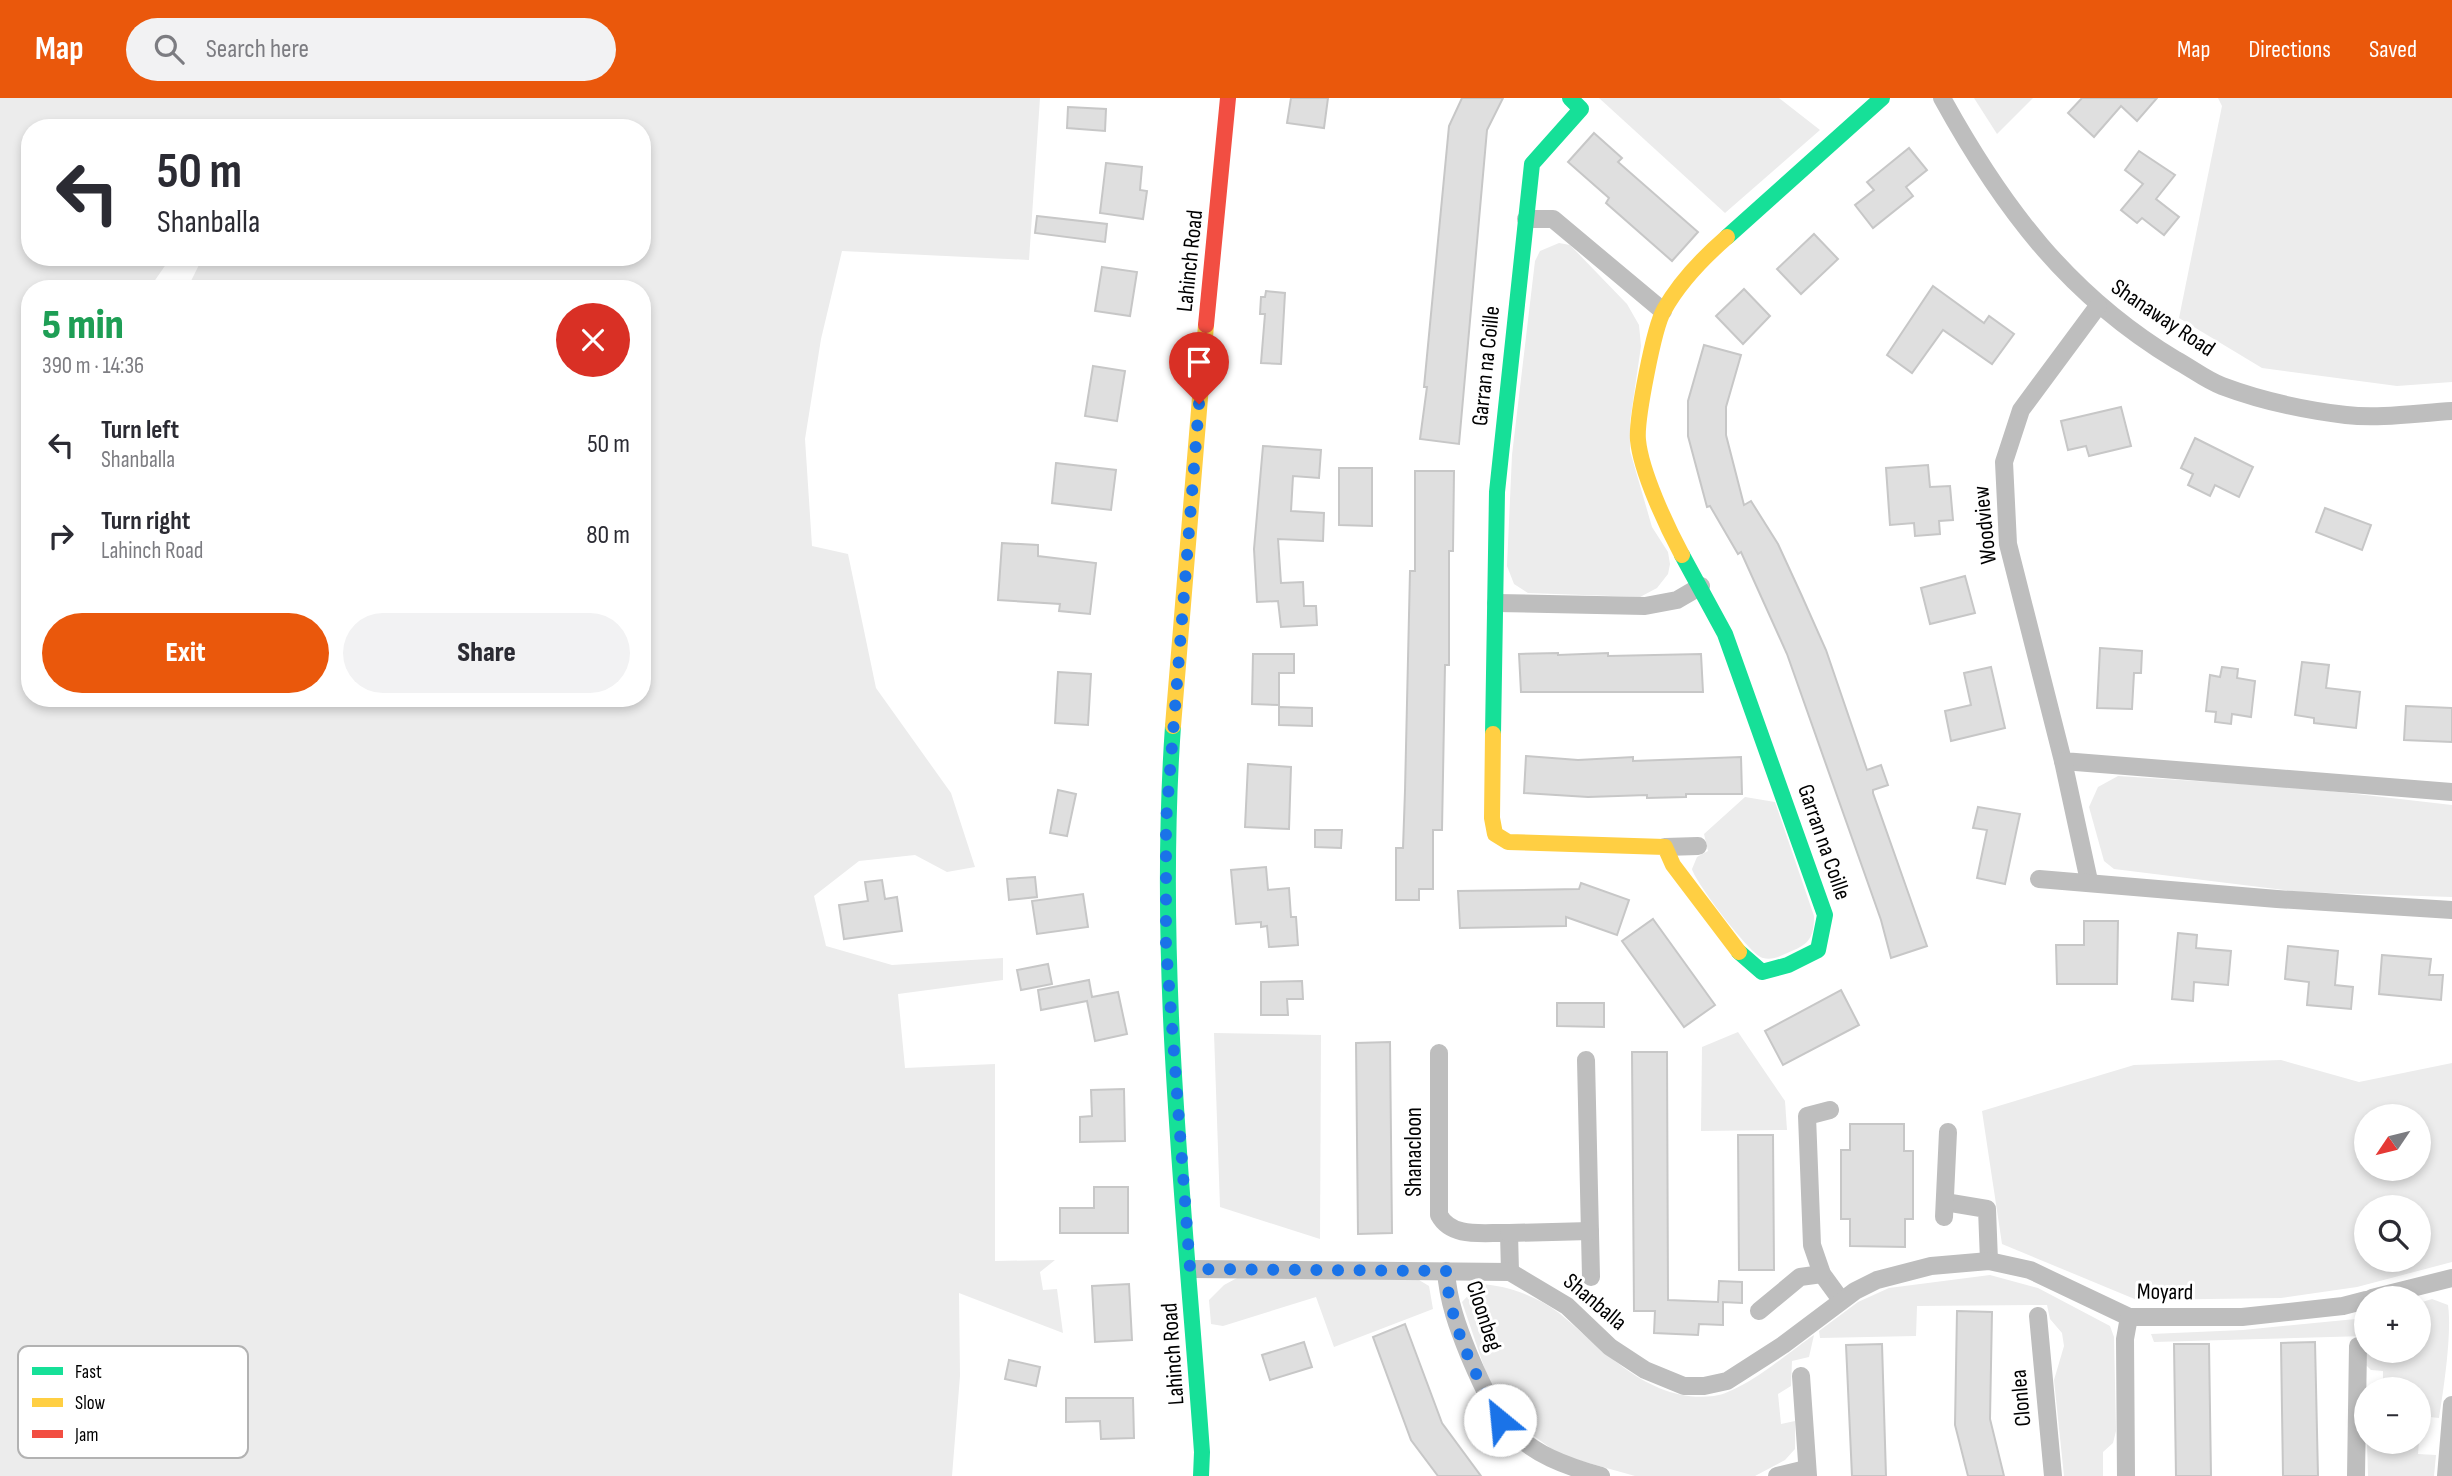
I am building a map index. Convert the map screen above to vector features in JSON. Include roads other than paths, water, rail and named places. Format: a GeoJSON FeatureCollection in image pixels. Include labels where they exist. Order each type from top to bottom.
{"type":"FeatureCollection","features":[{"type":"Feature","properties":{"kind":"street","name":"Lahinch Road"},"geometry":{"type":"LineString","coordinates":[[1201,1476],[1202,1452],[1190,1269],[1166,945],[1166,822],[1186,540],[1228,98]]}},
{"type":"Feature","properties":{"kind":"street","name":"Garran na Coille"},"geometry":{"type":"LineString","coordinates":[[1570,98],[1581,109],[1532,164],[1526,219],[1497,492],[1492,818],[1496,834],[1508,842],[1698,846]]}},
{"type":"Feature","properties":{"kind":"street","name":"Garran na Coille"},"geometry":{"type":"LineString","coordinates":[[1665,847],[1673,865],[1745,960],[1762,972],[1788,965],[1818,950],[1825,915],[1725,634],[1664,523],[1638,441],[1642,391],[1663,311],[1708,254],[1882,98]]}},
{"type":"Feature","properties":{"kind":"street","name":"Shanaway Road"},"geometry":{"type":"LineString","coordinates":[[1942,98],[2009,205],[2055,263],[2098,306],[2158,349],[2219,386],[2284,405],[2349,415],[2452,411]]}},
{"type":"Feature","properties":{"kind":"street"},"geometry":{"type":"LineString","coordinates":[[1526,219],[1553,219],[1663,311]]}},
{"type":"Feature","properties":{"kind":"street","name":"Woodview"},"geometry":{"type":"LineString","coordinates":[[2089,881],[2063,761],[2008,544],[2004,462],[2021,410],[2098,306]]}},
{"type":"Feature","properties":{"kind":"street"},"geometry":{"type":"LineString","coordinates":[[1496,603],[1645,606],[1677,600],[1701,586]]}},
{"type":"Feature","properties":{"kind":"street"},"geometry":{"type":"LineString","coordinates":[[2063,761],[2452,792]]}},
{"type":"Feature","properties":{"kind":"street"},"geometry":{"type":"LineString","coordinates":[[2039,879],[2089,881],[2277,900],[2452,910]]}},
{"type":"Feature","properties":{"kind":"street","name":"Shanacloon"},"geometry":{"type":"LineString","coordinates":[[1439,1052],[1439,1215],[1445,1226],[1455,1231],[1509,1233],[1590,1231]]}},
{"type":"Feature","properties":{"kind":"street"},"geometry":{"type":"LineString","coordinates":[[1586,1060],[1591,1277]]}},
{"type":"Feature","properties":{"kind":"street"},"geometry":{"type":"LineString","coordinates":[[1830,1110],[1807,1116],[1812,1245],[1822,1275],[1841,1300]]}},
{"type":"Feature","properties":{"kind":"street"},"geometry":{"type":"LineString","coordinates":[[1948,1132],[1944,1209],[1987,1209],[1989,1261]]}},
{"type":"Feature","properties":{"kind":"street"},"geometry":{"type":"LineString","coordinates":[[1509,1233],[1510,1272]]}},
{"type":"Feature","properties":{"kind":"street","name":"Moyard"},"geometry":{"type":"LineString","coordinates":[[1931,1266],[1989,1261],[2030,1270],[2129,1317],[2242,1317],[2354,1303]]}},
{"type":"Feature","properties":{"kind":"street","name":"Shanballa"},"geometry":{"type":"LineString","coordinates":[[1190,1269],[1510,1272],[1567,1306],[1622,1355],[1645,1370],[1684,1386],[1704,1387],[1727,1381],[1783,1345],[1841,1300],[1877,1280],[1931,1266]]}},
{"type":"Feature","properties":{"kind":"street","name":"Cloonbeg"},"geometry":{"type":"LineString","coordinates":[[1446,1271],[1447,1291],[1460,1333],[1500,1420],[1523,1443],[1550,1460],[1601,1476]]}},
{"type":"Feature","properties":{"kind":"street"},"geometry":{"type":"LineString","coordinates":[[1759,1311],[1800,1278],[1822,1275]]}},
{"type":"Feature","properties":{"kind":"street"},"geometry":{"type":"LineString","coordinates":[[2420,1286],[2452,1278]]}},
{"type":"Feature","properties":{"kind":"street","name":"Clonlea"},"geometry":{"type":"LineString","coordinates":[[2038,1316],[2053,1476]]}},
{"type":"Feature","properties":{"kind":"street"},"geometry":{"type":"LineString","coordinates":[[2126,1476],[2125,1339],[2129,1317]]}},
{"type":"Feature","properties":{"kind":"street"},"geometry":{"type":"LineString","coordinates":[[2356,1476],[2358,1363]]}},
{"type":"Feature","properties":{"kind":"street"},"geometry":{"type":"LineString","coordinates":[[1777,1476],[1807,1473],[1801,1376]]}},
{"type":"Feature","properties":{"kind":"street"},"geometry":{"type":"LineString","coordinates":[[2446,1476],[2452,1405]]}}]}
